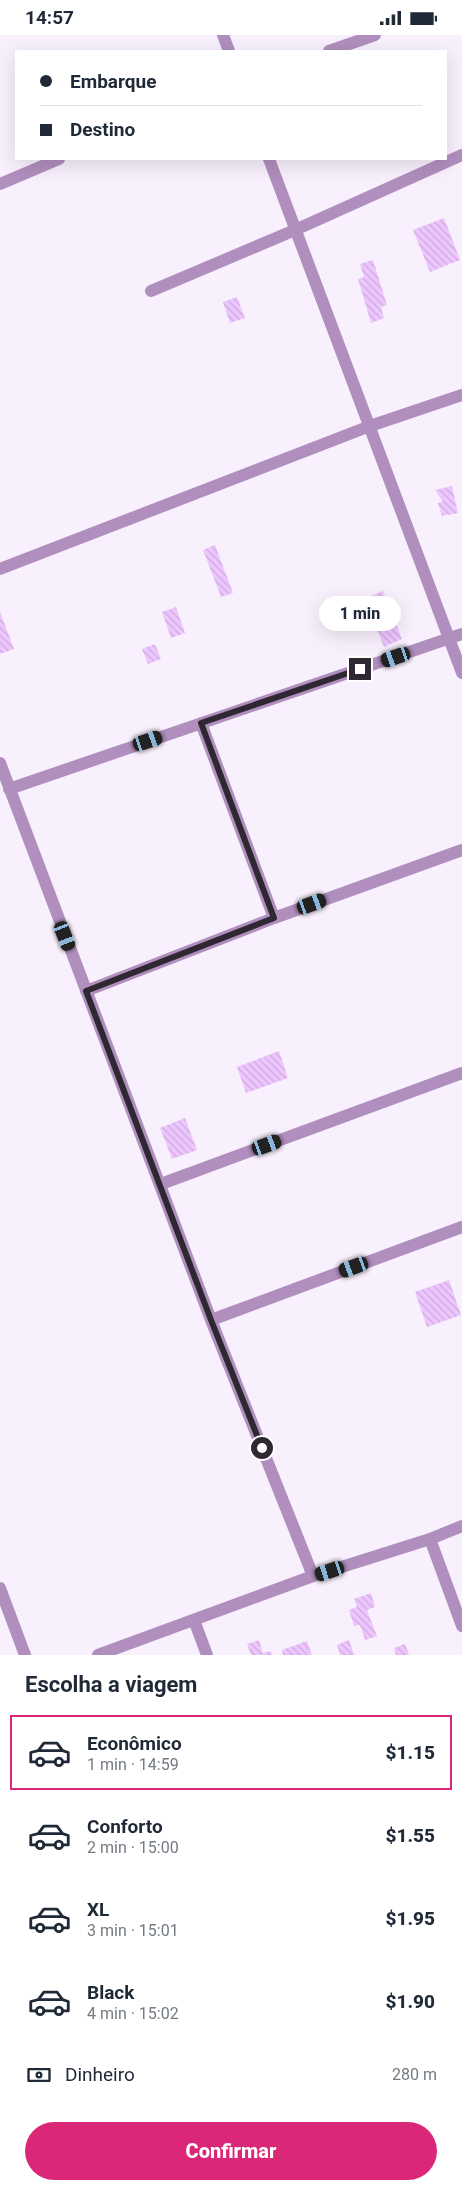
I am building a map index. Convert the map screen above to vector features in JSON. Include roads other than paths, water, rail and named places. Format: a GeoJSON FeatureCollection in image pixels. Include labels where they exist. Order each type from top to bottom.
{"type":"FeatureCollection","features":[{"type":"Feature","properties":{"kind":"street"},"geometry":{"type":"LineString","coordinates":[[223,35],[229,50]]}},
{"type":"Feature","properties":{"kind":"street"},"geometry":{"type":"LineString","coordinates":[[332,50],[375,35]]}},
{"type":"Feature","properties":{"kind":"street"},"geometry":{"type":"LineString","coordinates":[[151,291],[295,230],[462,155]]}},
{"type":"Feature","properties":{"kind":"street"},"geometry":{"type":"LineString","coordinates":[[0,183],[57,160]]}},
{"type":"Feature","properties":{"kind":"street"},"geometry":{"type":"LineString","coordinates":[[269,160],[462,673]]}},
{"type":"Feature","properties":{"kind":"street"},"geometry":{"type":"LineString","coordinates":[[0,569],[370,426],[462,395]]}},
{"type":"Feature","properties":{"kind":"street"},"geometry":{"type":"LineString","coordinates":[[10,789],[462,634]]}},
{"type":"Feature","properties":{"kind":"street"},"geometry":{"type":"LineString","coordinates":[[201,723],[274,918]]}},
{"type":"Feature","properties":{"kind":"street"},"geometry":{"type":"LineString","coordinates":[[0,763],[211,1320],[313,1577]]}},
{"type":"Feature","properties":{"kind":"street"},"geometry":{"type":"LineString","coordinates":[[86,991],[274,918],[462,850]]}},
{"type":"Feature","properties":{"kind":"street"},"geometry":{"type":"LineString","coordinates":[[160,1184],[462,1073]]}},
{"type":"Feature","properties":{"kind":"street"},"geometry":{"type":"LineString","coordinates":[[211,1320],[462,1227]]}},
{"type":"Feature","properties":{"kind":"street"},"geometry":{"type":"LineString","coordinates":[[98,1655],[313,1577],[430,1539],[462,1526]]}},
{"type":"Feature","properties":{"kind":"street"},"geometry":{"type":"LineString","coordinates":[[430,1539],[462,1626]]}},
{"type":"Feature","properties":{"kind":"street"},"geometry":{"type":"LineString","coordinates":[[0,1587],[25,1655]]}},
{"type":"Feature","properties":{"kind":"street"},"geometry":{"type":"LineString","coordinates":[[194,1620],[207,1655]]}}]}
